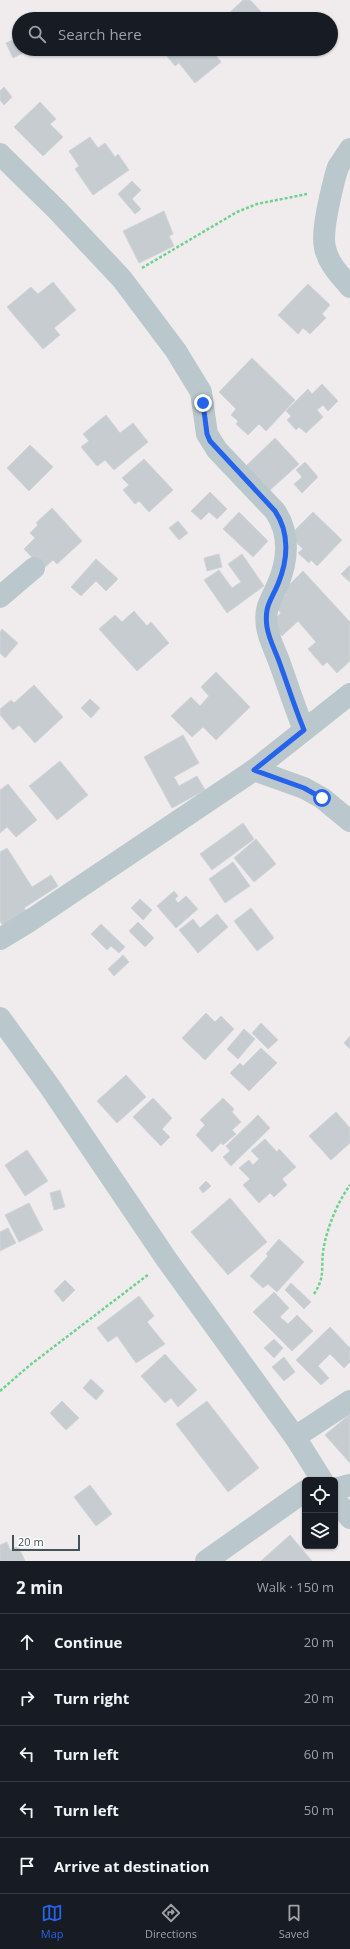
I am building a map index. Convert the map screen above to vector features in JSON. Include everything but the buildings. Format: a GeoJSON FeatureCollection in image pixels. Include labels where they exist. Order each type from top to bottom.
{"type":"FeatureCollection","features":[{"type":"Feature","properties":{"kind":"street"},"geometry":{"type":"LineString","coordinates":[[350,150],[338,166],[331,191],[324,240],[324,247],[335,269],[350,287]]}},
{"type":"Feature","properties":{"kind":"street"},"geometry":{"type":"LineString","coordinates":[[0,154],[57,210],[122,279],[176,351],[201,392],[207,434],[210,441],[275,511],[282,521],[285,532],[286,556],[278,584],[268,603],[267,626],[292,700],[304,730]]}},
{"type":"Feature","properties":{"kind":"street"},"geometry":{"type":"LineString","coordinates":[[0,597],[34,568]]}},
{"type":"Feature","properties":{"kind":"street"},"geometry":{"type":"LineString","coordinates":[[0,939],[28,922],[254,770],[350,694]]}},
{"type":"Feature","properties":{"kind":"street"},"geometry":{"type":"LineString","coordinates":[[254,770],[304,788],[322,798],[350,821]]}},
{"type":"Feature","properties":{"kind":"street"},"geometry":{"type":"LineString","coordinates":[[0,1018],[50,1087],[167,1260],[295,1437],[317,1477]]}},
{"type":"Feature","properties":{"kind":"street"},"geometry":{"type":"LineString","coordinates":[[295,1437],[350,1401]]}},
{"type":"Feature","properties":{"kind":"street"},"geometry":{"type":"LineString","coordinates":[[338,1485],[350,1485]]}},
{"type":"Feature","properties":{"kind":"street"},"geometry":{"type":"LineString","coordinates":[[206,1561],[302,1497]]}},
{"type":"Feature","properties":{"kind":"street"},"geometry":{"type":"LineString","coordinates":[[338,1503],[350,1518]]}},
{"type":"Feature","properties":{"kind":"path"},"geometry":{"type":"LineString","coordinates":[[122,279],[236,212],[264,202],[331,191]]}},
{"type":"Feature","properties":{"kind":"path"},"geometry":{"type":"LineString","coordinates":[[314,1294],[322,1279],[323,1252],[328,1232],[350,1185]]}},
{"type":"Feature","properties":{"kind":"path"},"geometry":{"type":"LineString","coordinates":[[0,1391],[30,1365],[167,1260]]}},
{"type":"Feature","properties":{"kind":"route"},"geometry":{"type":"LineString","coordinates":[[203,403],[207,434],[210,441],[275,511],[282,521],[285,532],[286,556],[278,584],[268,603],[266,615],[267,626],[271,641],[304,730],[254,770],[304,788],[322,798]]}}]}
